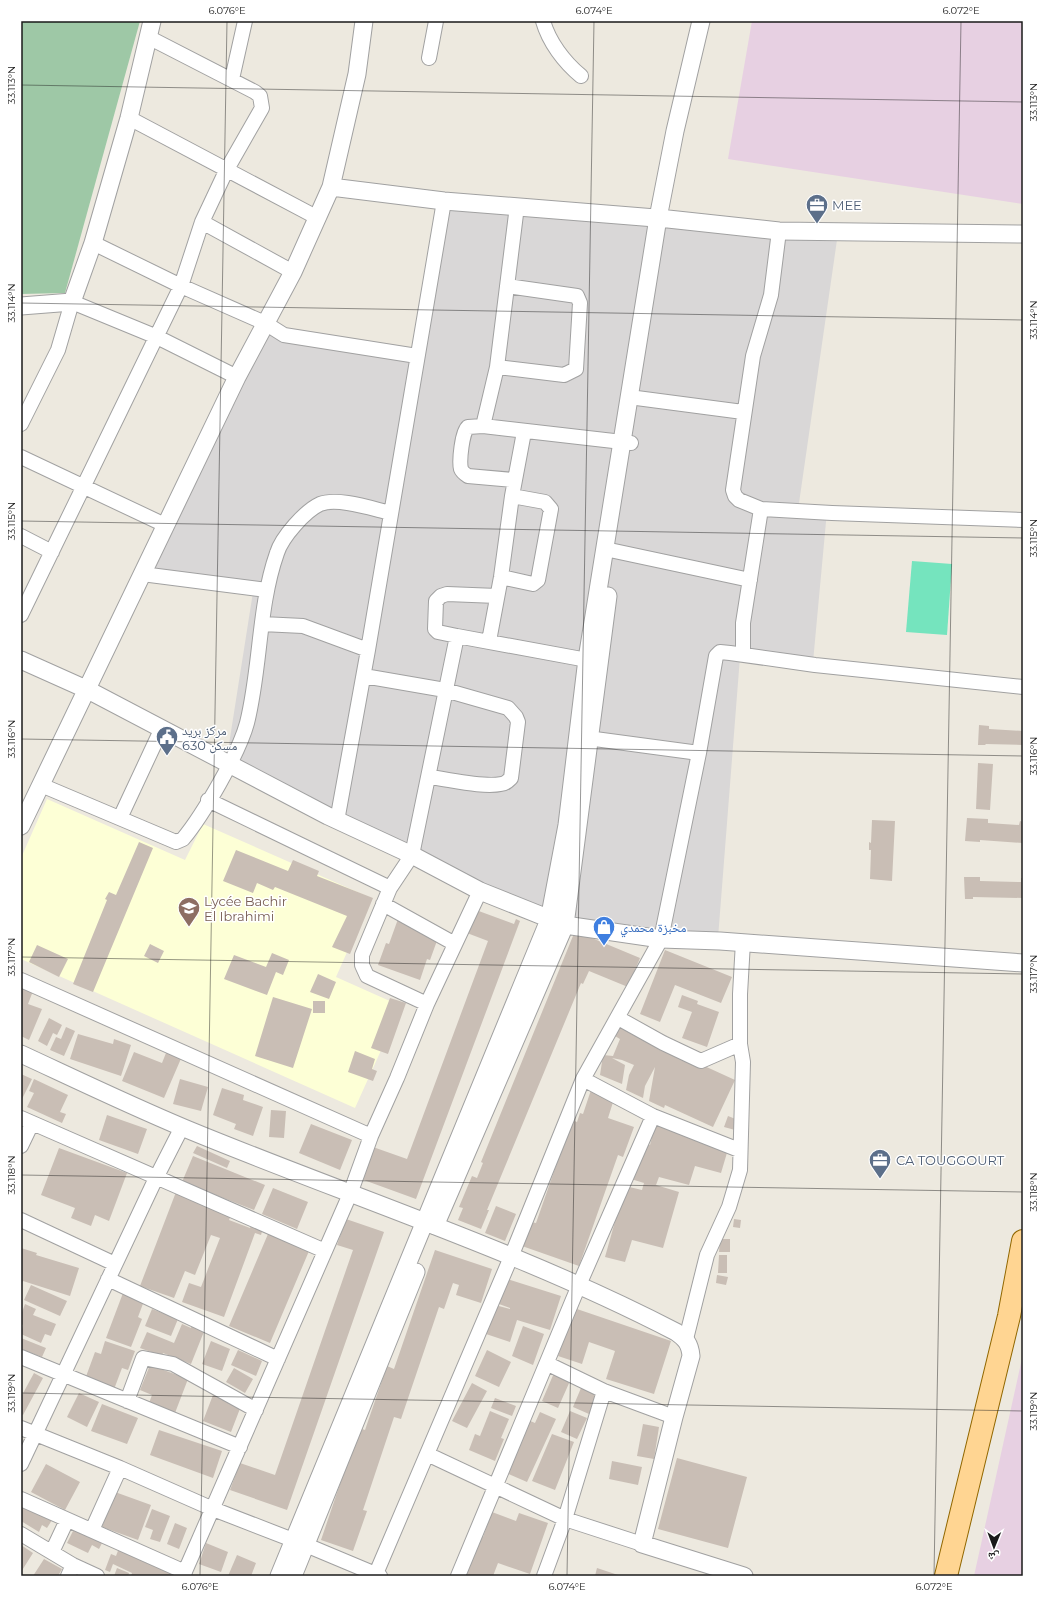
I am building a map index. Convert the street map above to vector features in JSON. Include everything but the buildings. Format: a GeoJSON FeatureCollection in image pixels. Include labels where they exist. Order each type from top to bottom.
{"type":"FeatureCollection","features":[{"type":"Feature","properties":{"kind":"main road"},"geometry":{"type":"LineString","coordinates":[[946,1576],[1009,1316],[1023,1241]]}},
{"type":"Feature","properties":{"kind":"main road"},"geometry":{"type":"LineString","coordinates":[[954,1576],[1023,1286]]}},
{"type":"Feature","properties":{"kind":"street"},"geometry":{"type":"LineString","coordinates":[[232,79],[245,21]]}},
{"type":"Feature","properties":{"kind":"street"},"geometry":{"type":"LineString","coordinates":[[21,826],[88,690],[165,525],[237,377],[293,272],[318,218],[331,187],[357,74],[364,21]]}},
{"type":"Feature","properties":{"kind":"street"},"geometry":{"type":"LineString","coordinates":[[429,58],[436,21]]}},
{"type":"Feature","properties":{"kind":"street"},"geometry":{"type":"LineString","coordinates":[[543,21],[546,32],[568,66],[581,76]]}},
{"type":"Feature","properties":{"kind":"street"},"geometry":{"type":"LineString","coordinates":[[293,1576],[300,1543],[430,1223],[557,922],[568,825],[584,738],[609,549],[663,218],[675,131],[702,21]]}},
{"type":"Feature","properties":{"kind":"street"},"geometry":{"type":"LineString","coordinates":[[21,424],[58,350],[72,302],[94,243],[129,118],[150,29],[260,96],[262,108],[226,171],[202,222],[181,286],[21,615]]}},
{"type":"Feature","properties":{"kind":"street"},"geometry":{"type":"LineString","coordinates":[[129,118],[226,171],[318,218]]}},
{"type":"Feature","properties":{"kind":"street"},"geometry":{"type":"LineString","coordinates":[[331,187],[444,201],[663,218],[779,231],[1023,234]]}},
{"type":"Feature","properties":{"kind":"street"},"geometry":{"type":"LineString","coordinates":[[337,821],[364,676],[444,201]]}},
{"type":"Feature","properties":{"kind":"street"},"geometry":{"type":"LineString","coordinates":[[483,426],[497,367],[517,206]]}},
{"type":"Feature","properties":{"kind":"street"},"geometry":{"type":"LineString","coordinates":[[202,222],[293,272]]}},
{"type":"Feature","properties":{"kind":"street"},"geometry":{"type":"LineString","coordinates":[[779,231],[770,295],[753,356],[743,412],[734,494],[743,502],[760,509],[1023,520]]}},
{"type":"Feature","properties":{"kind":"street"},"geometry":{"type":"LineString","coordinates":[[94,243],[181,286],[265,323],[277,332],[290,336],[417,356]]}},
{"type":"Feature","properties":{"kind":"street"},"geometry":{"type":"LineString","coordinates":[[497,367],[564,375],[576,369],[580,303],[577,296],[507,286]]}},
{"type":"Feature","properties":{"kind":"street"},"geometry":{"type":"LineString","coordinates":[[21,306],[72,302],[157,337],[237,377]]}},
{"type":"Feature","properties":{"kind":"street"},"geometry":{"type":"LineString","coordinates":[[634,398],[743,412]]}},
{"type":"Feature","properties":{"kind":"street"},"geometry":{"type":"LineString","coordinates":[[514,480],[468,476],[462,470],[465,430],[471,426],[483,426],[524,432],[627,442]]}},
{"type":"Feature","properties":{"kind":"street"},"geometry":{"type":"LineString","coordinates":[[489,641],[501,577],[514,480],[524,432]]}},
{"type":"Feature","properties":{"kind":"street"},"geometry":{"type":"LineString","coordinates":[[21,457],[165,525]]}},
{"type":"Feature","properties":{"kind":"street"},"geometry":{"type":"LineString","coordinates":[[501,577],[533,584],[538,580],[551,509],[545,502],[512,496]]}},
{"type":"Feature","properties":{"kind":"street"},"geometry":{"type":"LineString","coordinates":[[41,784],[176,842],[183,839],[230,764],[247,724],[256,677],[267,590],[277,552],[293,527],[321,504],[336,502],[391,513]]}},
{"type":"Feature","properties":{"kind":"street"},"geometry":{"type":"LineString","coordinates":[[743,654],[743,623],[760,509]]}},
{"type":"Feature","properties":{"kind":"street"},"geometry":{"type":"LineString","coordinates":[[21,536],[52,552]]}},
{"type":"Feature","properties":{"kind":"street"},"geometry":{"type":"LineString","coordinates":[[609,549],[750,580]]}},
{"type":"Feature","properties":{"kind":"street"},"geometry":{"type":"LineString","coordinates":[[142,574],[267,590]]}},
{"type":"Feature","properties":{"kind":"street"},"geometry":{"type":"LineString","coordinates":[[497,596],[447,594],[438,598],[434,625],[435,629],[438,632],[457,636],[593,661]]}},
{"type":"Feature","properties":{"kind":"street"},"geometry":{"type":"LineString","coordinates":[[262,624],[303,626],[368,650]]}},
{"type":"Feature","properties":{"kind":"street"},"geometry":{"type":"LineString","coordinates":[[426,1004],[367,976],[364,971],[362,955],[390,888],[412,855],[457,636]]}},
{"type":"Feature","properties":{"kind":"street"},"geometry":{"type":"LineString","coordinates":[[21,1428],[120,1468],[213,1509],[377,1575],[511,1257],[583,1080],[660,939],[699,753],[715,658],[721,652],[743,654],[815,666],[1023,687]]}},
{"type":"Feature","properties":{"kind":"street"},"geometry":{"type":"LineString","coordinates":[[21,660],[88,690],[337,821],[412,855],[480,891],[557,922],[660,939],[743,942],[1023,963]]}},
{"type":"Feature","properties":{"kind":"street"},"geometry":{"type":"LineString","coordinates":[[364,676],[445,690],[508,708],[516,716],[518,722],[511,778],[507,782],[501,784],[487,784],[429,777]]}},
{"type":"Feature","properties":{"kind":"street"},"geometry":{"type":"LineString","coordinates":[[120,818],[162,728]]}},
{"type":"Feature","properties":{"kind":"street"},"geometry":{"type":"LineString","coordinates":[[584,738],[699,753]]}},
{"type":"Feature","properties":{"kind":"street"},"geometry":{"type":"LineString","coordinates":[[208,800],[390,888]]}},
{"type":"Feature","properties":{"kind":"street"},"geometry":{"type":"LineString","coordinates":[[21,1499],[92,1530],[184,1574],[350,1194],[371,1136],[397,1078],[426,1004],[480,891]]}},
{"type":"Feature","properties":{"kind":"street"},"geometry":{"type":"LineString","coordinates":[[383,904],[455,944]]}},
{"type":"Feature","properties":{"kind":"street"},"geometry":{"type":"LineString","coordinates":[[686,1339],[707,1255],[729,1207],[738,1182],[740,1170],[739,1150],[743,1095],[743,1062],[740,1044],[740,994],[743,942]]}},
{"type":"Feature","properties":{"kind":"street"},"geometry":{"type":"LineString","coordinates":[[21,980],[371,1136]]}},
{"type":"Feature","properties":{"kind":"street"},"geometry":{"type":"LineString","coordinates":[[618,1018],[663,1043],[701,1061],[740,1044]]}},
{"type":"Feature","properties":{"kind":"street"},"geometry":{"type":"LineString","coordinates":[[21,1054],[182,1127],[350,1194],[430,1223],[579,1285],[660,1324],[686,1339],[690,1347],[691,1356],[642,1544]]}},
{"type":"Feature","properties":{"kind":"street"},"geometry":{"type":"LineString","coordinates":[[583,1080],[652,1116],[739,1150]]}},
{"type":"Feature","properties":{"kind":"street"},"geometry":{"type":"LineString","coordinates":[[458,1576],[548,1364],[579,1285],[652,1116]]}},
{"type":"Feature","properties":{"kind":"street"},"geometry":{"type":"LineString","coordinates":[[21,1146],[26,1120],[156,1178],[325,1250]]}},
{"type":"Feature","properties":{"kind":"street"},"geometry":{"type":"LineString","coordinates":[[21,1464],[156,1178],[182,1127]]}},
{"type":"Feature","properties":{"kind":"street"},"geometry":{"type":"LineString","coordinates":[[21,1220],[116,1264]]}},
{"type":"Feature","properties":{"kind":"street"},"geometry":{"type":"LineString","coordinates":[[108,1279],[278,1359]]}},
{"type":"Feature","properties":{"kind":"street"},"geometry":{"type":"LineString","coordinates":[[21,1357],[63,1376],[240,1447]]}},
{"type":"Feature","properties":{"kind":"street"},"geometry":{"type":"LineString","coordinates":[[127,1401],[143,1358],[173,1364],[256,1410]]}},
{"type":"Feature","properties":{"kind":"street"},"geometry":{"type":"LineString","coordinates":[[548,1364],[604,1391],[674,1417]]}},
{"type":"Feature","properties":{"kind":"street"},"geometry":{"type":"LineString","coordinates":[[544,1576],[565,1520],[604,1391]]}},
{"type":"Feature","properties":{"kind":"street"},"geometry":{"type":"LineString","coordinates":[[428,1454],[565,1520],[744,1576]]}},
{"type":"Feature","properties":{"kind":"street"},"geometry":{"type":"LineString","coordinates":[[92,1530],[120,1468]]}},
{"type":"Feature","properties":{"kind":"street"},"geometry":{"type":"LineString","coordinates":[[52,1552],[67,1520]]}},
{"type":"Feature","properties":{"kind":"street"},"geometry":{"type":"LineString","coordinates":[[21,1534],[52,1552],[71,1570],[97,1576]]}},
{"type":"Feature","properties":{"kind":"street"},"geometry":{"type":"LineString","coordinates":[[279,1576],[300,1543]]}},
{"type":"Feature","properties":{"kind":"shaded area"},"geometry":{"type":"Polygon","coordinates":[[[21,21],[140,21],[65,293],[21,294],[21,21]]]}},
{"type":"Feature","properties":{"kind":"shaded area"},"geometry":{"type":"Polygon","coordinates":[[[752,21],[1023,21],[1023,204],[728,159],[752,21]]]}},
{"type":"Feature","properties":{"kind":"shaded area"},"geometry":{"type":"Polygon","coordinates":[[[449,202],[838,233],[798,510],[827,511],[813,662],[740,657],[718,938],[546,917],[227,757],[253,592],[143,578],[268,320],[288,334],[421,355],[449,202]]]}},
{"type":"Feature","properties":{"kind":"shaded area","name":"Lycée Bachir El Ibrahimi"},"geometry":{"type":"Polygon","coordinates":[[[47,799],[185,860],[203,824],[371,898],[336,977],[401,1006],[355,1108],[21,959],[21,858],[47,799]]]}},
{"type":"Feature","properties":{"kind":"shaded area"},"geometry":{"type":"Polygon","coordinates":[[[1023,1354],[1023,1576],[974,1576],[1023,1354]]]}},
{"type":"Feature","properties":{"kind":"green space"},"geometry":{"type":"Polygon","coordinates":[[[912,561],[952,564],[947,635],[906,632],[912,561]]]}},
{"type":"Feature","properties":{"kind":"place","name":"MEE"},"geometry":{"type":"Point","coordinates":[817,224]}},
{"type":"Feature","properties":{"kind":"place","name":"مركز بريد 630 مسكن"},"geometry":{"type":"Point","coordinates":[167,756]}},
{"type":"Feature","properties":{"kind":"place","name":"Lycée Bachir El Ibrahimi"},"geometry":{"type":"Point","coordinates":[189,928]}},
{"type":"Feature","properties":{"kind":"place","name":"مخبزة محمدي"},"geometry":{"type":"Point","coordinates":[604,946]}},
{"type":"Feature","properties":{"kind":"place","name":"CA TOUGGOURT"},"geometry":{"type":"Point","coordinates":[880,1180]}}]}
